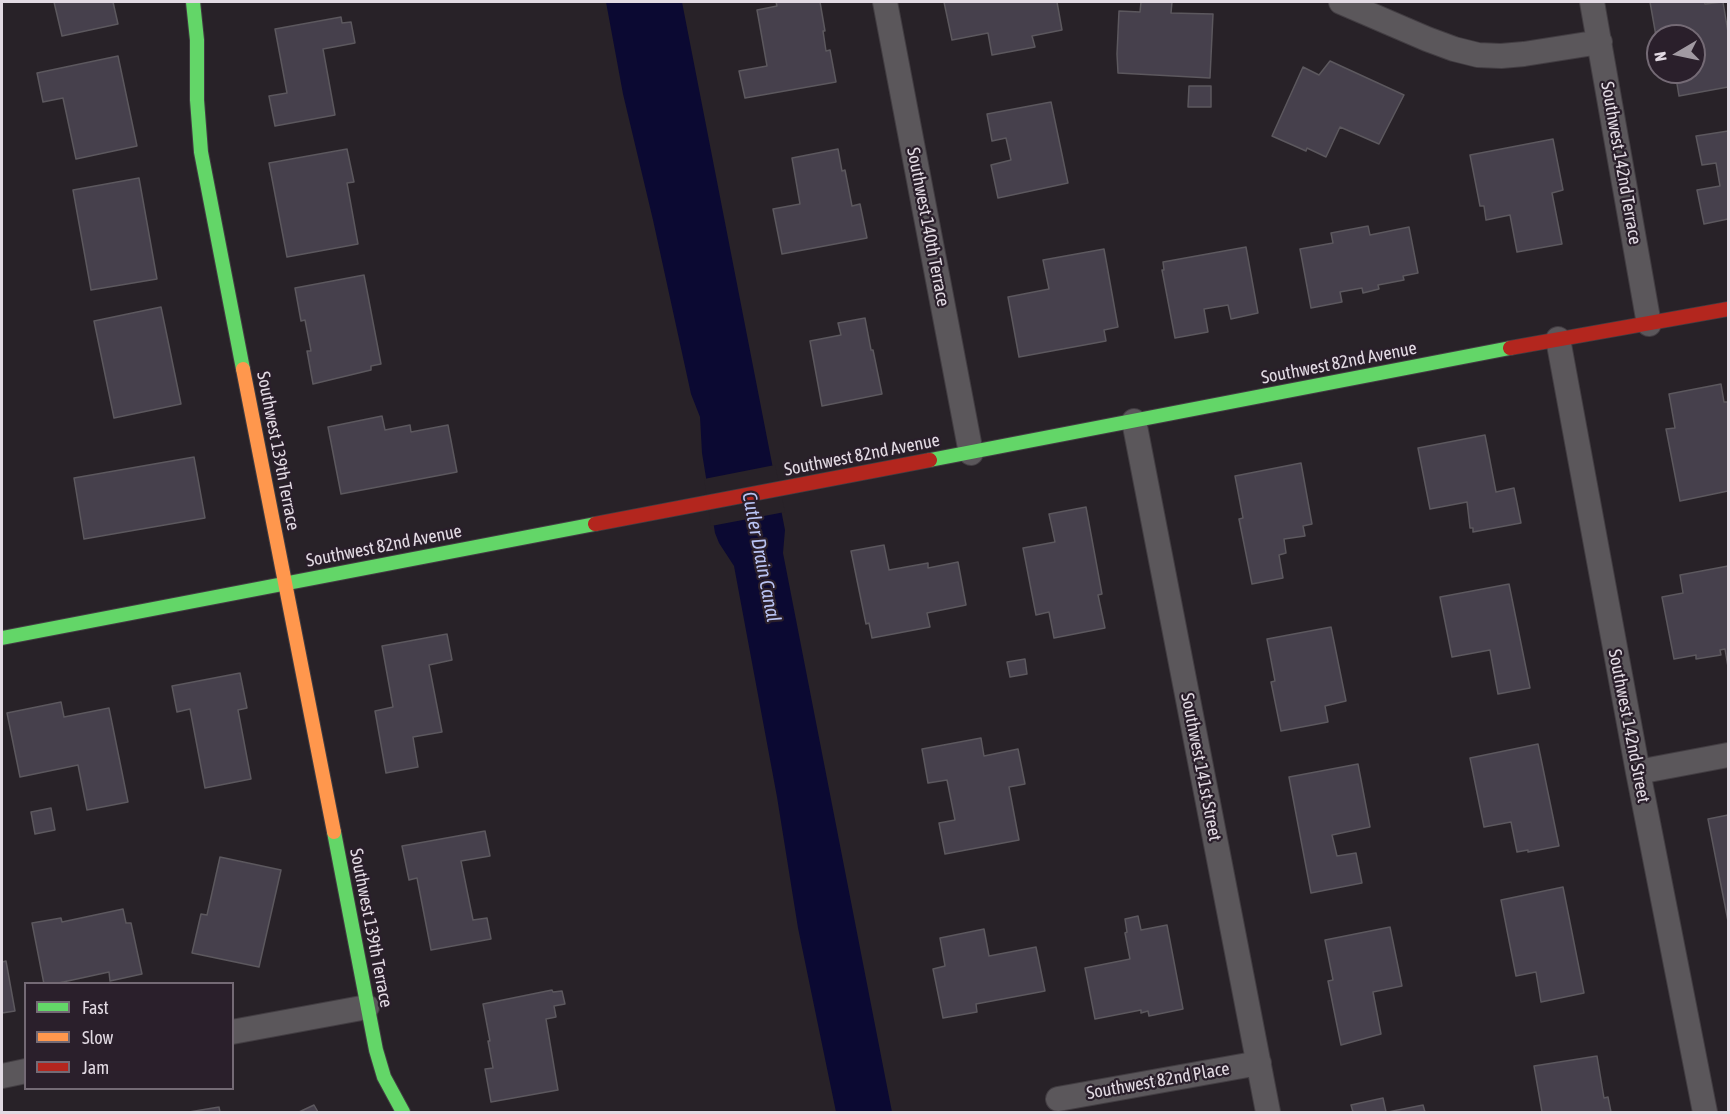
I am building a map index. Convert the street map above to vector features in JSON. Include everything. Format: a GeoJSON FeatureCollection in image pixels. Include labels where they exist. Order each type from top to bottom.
{"type":"FeatureCollection","features":[{"type":"Feature","properties":{"kind":"street","name":"Southwest 139th Terrace"},"geometry":{"type":"LineString","coordinates":[[193,2],[197,40],[197,100],[201,152],[367,1007],[384,1077],[402,1113]]}},
{"type":"Feature","properties":{"kind":"street","name":"Southwest 140th Terrace"},"geometry":{"type":"LineString","coordinates":[[885,2],[971,453]]}},
{"type":"Feature","properties":{"kind":"street"},"geometry":{"type":"LineString","coordinates":[[1341,2],[1427,39],[1478,55],[1524,54],[1600,42]]}},
{"type":"Feature","properties":{"kind":"street","name":"Southwest 142nd Terrace"},"geometry":{"type":"LineString","coordinates":[[1592,2],[1649,324]]}},
{"type":"Feature","properties":{"kind":"street","name":"Southwest 82nd Avenue"},"geometry":{"type":"LineString","coordinates":[[2,638],[1558,339],[1728,309]]}},
{"type":"Feature","properties":{"kind":"street","name":"Southwest 142nd Street"},"geometry":{"type":"LineString","coordinates":[[1558,339],[1638,772],[1705,1113]]}},
{"type":"Feature","properties":{"kind":"street","name":"Southwest 141st Street"},"geometry":{"type":"LineString","coordinates":[[1134,421],[1268,1113]]}},
{"type":"Feature","properties":{"kind":"street"},"geometry":{"type":"LineString","coordinates":[[1638,772],[1728,755]]}},
{"type":"Feature","properties":{"kind":"street"},"geometry":{"type":"LineString","coordinates":[[234,1032],[367,1007]]}},
{"type":"Feature","properties":{"kind":"street","name":"Southwest 82nd Place"},"geometry":{"type":"LineString","coordinates":[[1058,1099],[1259,1063]]}},
{"type":"Feature","properties":{"kind":"street"},"geometry":{"type":"LineString","coordinates":[[2,1076],[24,1071]]}},
{"type":"Feature","properties":{"kind":"water","name":"Cutler Drain Canal"},"geometry":{"type":"Polygon","coordinates":[[[606,2],[682,2],[785,530],[783,553],[892,1112],[836,1112],[798,928],[777,797],[734,566],[715,533],[702,453],[700,417],[691,394],[623,94],[606,2]]]}},
{"type":"Feature","properties":{"kind":"pier"},"geometry":{"type":"Polygon","coordinates":[[[775,465],[785,512],[711,526],[704,479],[775,465]]]}},
{"type":"Feature","properties":{"kind":"building"},"geometry":{"type":"Polygon","coordinates":[[[54,2],[113,2],[118,24],[62,36],[54,2]]]}},
{"type":"Feature","properties":{"kind":"building"},"geometry":{"type":"Polygon","coordinates":[[[776,2],[820,2],[826,51],[830,50],[836,82],[745,98],[739,71],[767,66],[757,10],[777,6],[776,2]]]}},
{"type":"Feature","properties":{"kind":"building"},"geometry":{"type":"Polygon","coordinates":[[[944,2],[1057,2],[1062,30],[1032,36],[1035,47],[992,55],[988,33],[952,40],[944,2]]]}},
{"type":"Feature","properties":{"kind":"building"},"geometry":{"type":"Polygon","coordinates":[[[1141,2],[1172,2],[1171,13],[1213,14],[1210,78],[1118,73],[1119,11],[1140,12],[1141,2]]]}},
{"type":"Feature","properties":{"kind":"building"},"geometry":{"type":"Polygon","coordinates":[[[1650,2],[1704,2],[1705,4],[1723,2],[1728,32],[1728,87],[1679,96],[1677,84],[1706,84],[1706,24],[1654,24],[1650,2]]]}},
{"type":"Feature","properties":{"kind":"building"},"geometry":{"type":"Polygon","coordinates":[[[341,17],[342,23],[351,22],[355,43],[323,49],[335,115],[275,126],[269,96],[287,93],[275,29],[341,17]]]}},
{"type":"Feature","properties":{"kind":"building"},"geometry":{"type":"Polygon","coordinates":[[[118,56],[137,146],[76,159],[63,98],[43,102],[37,73],[118,56]]]}},
{"type":"Feature","properties":{"kind":"building"},"geometry":{"type":"Polygon","coordinates":[[[1330,61],[1404,95],[1379,144],[1340,127],[1326,157],[1272,136],[1303,67],[1319,75],[1330,61]]]}},
{"type":"Feature","properties":{"kind":"building"},"geometry":{"type":"Polygon","coordinates":[[[1189,86],[1211,86],[1211,107],[1188,107],[1189,86]]]}},
{"type":"Feature","properties":{"kind":"building"},"geometry":{"type":"Polygon","coordinates":[[[1051,102],[1068,183],[998,198],[991,165],[1011,160],[1006,138],[992,141],[987,114],[1051,102]]]}},
{"type":"Feature","properties":{"kind":"building"},"geometry":{"type":"Polygon","coordinates":[[[1728,131],[1728,219],[1704,224],[1697,190],[1720,186],[1716,163],[1702,165],[1696,136],[1728,131]]]}},
{"type":"Feature","properties":{"kind":"building"},"geometry":{"type":"Polygon","coordinates":[[[1553,139],[1563,190],[1552,193],[1562,244],[1517,252],[1510,215],[1486,220],[1484,206],[1480,206],[1470,155],[1553,139]]]}},
{"type":"Feature","properties":{"kind":"building"},"geometry":{"type":"Polygon","coordinates":[[[347,149],[354,182],[347,183],[358,244],[287,257],[269,163],[347,149]]]}},
{"type":"Feature","properties":{"kind":"building"},"geometry":{"type":"Polygon","coordinates":[[[838,149],[852,206],[860,204],[867,238],[782,254],[773,209],[800,204],[792,158],[838,149]]]}},
{"type":"Feature","properties":{"kind":"building"},"geometry":{"type":"Polygon","coordinates":[[[139,178],[157,279],[91,290],[73,190],[139,178]]]}},
{"type":"Feature","properties":{"kind":"building"},"geometry":{"type":"Polygon","coordinates":[[[1368,226],[1370,235],[1409,227],[1418,273],[1403,276],[1404,280],[1378,285],[1379,289],[1363,293],[1362,288],[1340,292],[1342,302],[1311,308],[1300,249],[1333,243],[1331,233],[1368,226]]]}},
{"type":"Feature","properties":{"kind":"building"},"geometry":{"type":"Polygon","coordinates":[[[1246,247],[1258,313],[1231,319],[1228,305],[1204,309],[1208,332],[1175,338],[1162,270],[1164,270],[1163,262],[1246,247]]]}},
{"type":"Feature","properties":{"kind":"building"},"geometry":{"type":"Polygon","coordinates":[[[1104,249],[1118,327],[1104,330],[1106,341],[1019,357],[1008,297],[1049,289],[1043,260],[1104,249]]]}},
{"type":"Feature","properties":{"kind":"building"},"geometry":{"type":"Polygon","coordinates":[[[364,275],[381,364],[371,366],[371,370],[313,384],[307,351],[311,351],[305,320],[301,321],[295,288],[364,275]]]}},
{"type":"Feature","properties":{"kind":"building"},"geometry":{"type":"Polygon","coordinates":[[[161,307],[181,404],[114,418],[94,321],[161,307]]]}},
{"type":"Feature","properties":{"kind":"building"},"geometry":{"type":"Polygon","coordinates":[[[865,318],[882,394],[822,406],[810,341],[841,335],[838,323],[865,318]]]}},
{"type":"Feature","properties":{"kind":"building"},"geometry":{"type":"Polygon","coordinates":[[[1721,384],[1724,402],[1728,402],[1728,491],[1680,501],[1666,429],[1675,428],[1669,394],[1721,384]]]}},
{"type":"Feature","properties":{"kind":"building"},"geometry":{"type":"Polygon","coordinates":[[[382,416],[385,430],[410,425],[411,432],[448,425],[457,472],[341,494],[328,427],[382,416]]]}},
{"type":"Feature","properties":{"kind":"building"},"geometry":{"type":"Polygon","coordinates":[[[1485,435],[1496,492],[1514,488],[1521,523],[1473,532],[1473,528],[1470,528],[1467,502],[1430,509],[1418,448],[1485,435]]]}},
{"type":"Feature","properties":{"kind":"building"},"geometry":{"type":"Polygon","coordinates":[[[194,457],[205,518],[84,539],[74,478],[194,457]]]}},
{"type":"Feature","properties":{"kind":"building"},"geometry":{"type":"Polygon","coordinates":[[[1301,463],[1312,524],[1303,526],[1305,536],[1284,539],[1286,553],[1279,555],[1283,578],[1252,584],[1239,519],[1243,518],[1235,476],[1301,463]]]}},
{"type":"Feature","properties":{"kind":"building"},"geometry":{"type":"Polygon","coordinates":[[[1086,507],[1102,594],[1098,595],[1105,628],[1054,638],[1049,612],[1036,615],[1023,548],[1055,542],[1049,514],[1086,507]]]}},
{"type":"Feature","properties":{"kind":"building"},"geometry":{"type":"Polygon","coordinates":[[[884,545],[889,570],[928,563],[928,568],[958,562],[966,605],[927,613],[930,627],[872,638],[869,623],[866,624],[851,551],[884,545]]]}},
{"type":"Feature","properties":{"kind":"building"},"geometry":{"type":"Polygon","coordinates":[[[1728,566],[1728,667],[1725,649],[1720,650],[1721,655],[1696,659],[1696,655],[1674,659],[1662,597],[1683,593],[1680,575],[1728,566]]]}},
{"type":"Feature","properties":{"kind":"building"},"geometry":{"type":"Polygon","coordinates":[[[1509,584],[1530,688],[1498,694],[1490,650],[1452,657],[1440,597],[1509,584]]]}},
{"type":"Feature","properties":{"kind":"building"},"geometry":{"type":"Polygon","coordinates":[[[1331,627],[1346,701],[1325,706],[1328,722],[1281,731],[1271,682],[1275,681],[1267,639],[1331,627]]]}},
{"type":"Feature","properties":{"kind":"building"},"geometry":{"type":"Polygon","coordinates":[[[447,634],[452,660],[429,665],[442,732],[413,737],[418,767],[386,773],[375,711],[393,707],[382,646],[447,634]]]}},
{"type":"Feature","properties":{"kind":"building"},"geometry":{"type":"Polygon","coordinates":[[[1025,659],[1027,674],[1010,677],[1007,662],[1025,659]]]}},
{"type":"Feature","properties":{"kind":"building"},"geometry":{"type":"Polygon","coordinates":[[[240,673],[247,708],[238,710],[251,779],[205,788],[190,709],[177,712],[172,686],[240,673]]]}},
{"type":"Feature","properties":{"kind":"building"},"geometry":{"type":"Polygon","coordinates":[[[61,702],[64,717],[109,708],[128,802],[87,810],[78,765],[20,777],[7,713],[61,702]]]}},
{"type":"Feature","properties":{"kind":"building"},"geometry":{"type":"Polygon","coordinates":[[[981,738],[984,756],[1018,749],[1025,784],[1009,787],[1019,840],[945,854],[939,823],[955,820],[947,780],[928,783],[922,749],[981,738]]]}},
{"type":"Feature","properties":{"kind":"building"},"geometry":{"type":"Polygon","coordinates":[[[1538,744],[1559,846],[1517,852],[1511,822],[1484,827],[1470,758],[1538,744]]]}},
{"type":"Feature","properties":{"kind":"building"},"geometry":{"type":"Polygon","coordinates":[[[1358,764],[1370,827],[1332,835],[1337,856],[1356,853],[1362,883],[1311,893],[1289,777],[1358,764]]]}},
{"type":"Feature","properties":{"kind":"building"},"geometry":{"type":"Polygon","coordinates":[[[51,808],[55,830],[35,834],[31,812],[51,808]]]}},
{"type":"Feature","properties":{"kind":"building"},"geometry":{"type":"Polygon","coordinates":[[[1728,815],[1728,921],[1708,819],[1728,815]]]}},
{"type":"Feature","properties":{"kind":"building"},"geometry":{"type":"Polygon","coordinates":[[[485,831],[490,856],[461,861],[473,920],[487,918],[491,939],[431,950],[417,878],[409,880],[402,846],[485,831]]]}},
{"type":"Feature","properties":{"kind":"building"},"geometry":{"type":"Polygon","coordinates":[[[220,857],[281,870],[259,967],[192,953],[201,914],[207,915],[220,857]]]}},
{"type":"Feature","properties":{"kind":"building"},"geometry":{"type":"Polygon","coordinates":[[[1563,887],[1584,993],[1541,1002],[1536,972],[1516,976],[1501,900],[1563,887]]]}},
{"type":"Feature","properties":{"kind":"building"},"geometry":{"type":"Polygon","coordinates":[[[123,909],[126,923],[131,923],[142,974],[110,981],[109,972],[63,982],[44,982],[32,923],[61,918],[62,922],[123,909]]]}},
{"type":"Feature","properties":{"kind":"building"},"geometry":{"type":"Polygon","coordinates":[[[1138,916],[1141,930],[1167,925],[1183,1009],[1149,1016],[1148,1011],[1141,1013],[1141,1010],[1095,1019],[1085,968],[1130,959],[1125,919],[1138,916]]]}},
{"type":"Feature","properties":{"kind":"building"},"geometry":{"type":"Polygon","coordinates":[[[1390,927],[1402,986],[1373,992],[1381,1034],[1341,1045],[1328,981],[1333,980],[1325,940],[1390,927]]]}},
{"type":"Feature","properties":{"kind":"building"},"geometry":{"type":"Polygon","coordinates":[[[984,929],[989,956],[1036,947],[1045,991],[976,1004],[977,1012],[943,1018],[933,969],[945,966],[940,938],[984,929]]]}},
{"type":"Feature","properties":{"kind":"building"},"geometry":{"type":"Polygon","coordinates":[[[6,961],[15,1011],[2,1013],[2,962],[6,961]]]}},
{"type":"Feature","properties":{"kind":"building"},"geometry":{"type":"Polygon","coordinates":[[[552,990],[553,992],[562,991],[565,1004],[554,1006],[556,1017],[546,1019],[558,1090],[491,1102],[485,1069],[493,1068],[483,1004],[552,990]]]}},
{"type":"Feature","properties":{"kind":"building"},"geometry":{"type":"Polygon","coordinates":[[[1597,1056],[1604,1098],[1608,1097],[1611,1112],[1542,1112],[1534,1066],[1597,1056]]]}},
{"type":"Feature","properties":{"kind":"building"},"geometry":{"type":"Polygon","coordinates":[[[1383,1098],[1386,1112],[1353,1112],[1351,1105],[1383,1098]]]}},
{"type":"Feature","properties":{"kind":"building"},"geometry":{"type":"Polygon","coordinates":[[[314,1105],[318,1112],[299,1112],[314,1105]]]}},
{"type":"Feature","properties":{"kind":"building"},"geometry":{"type":"Polygon","coordinates":[[[1423,1105],[1425,1112],[1388,1112],[1423,1105]]]}},
{"type":"Feature","properties":{"kind":"building"},"geometry":{"type":"Polygon","coordinates":[[[219,1107],[220,1112],[189,1112],[219,1107]]]}},
{"type":"Feature","properties":{"kind":"traffic: fast"},"geometry":{"type":"LineString","coordinates":[[193,2],[197,40],[197,100],[201,152],[243,369]]}},
{"type":"Feature","properties":{"kind":"traffic: fast"},"geometry":{"type":"LineString","coordinates":[[930,460],[1510,348]]}},
{"type":"Feature","properties":{"kind":"traffic: fast"},"geometry":{"type":"LineString","coordinates":[[2,638],[595,524]]}},
{"type":"Feature","properties":{"kind":"traffic: fast"},"geometry":{"type":"LineString","coordinates":[[334,832],[376,1050],[384,1077],[403,1112]]}},
{"type":"Feature","properties":{"kind":"traffic: slow"},"geometry":{"type":"LineString","coordinates":[[243,369],[334,832]]}},
{"type":"Feature","properties":{"kind":"traffic: jam"},"geometry":{"type":"LineString","coordinates":[[1510,348],[1728,309]]}},
{"type":"Feature","properties":{"kind":"traffic: jam"},"geometry":{"type":"LineString","coordinates":[[595,524],[930,460]]}}]}
